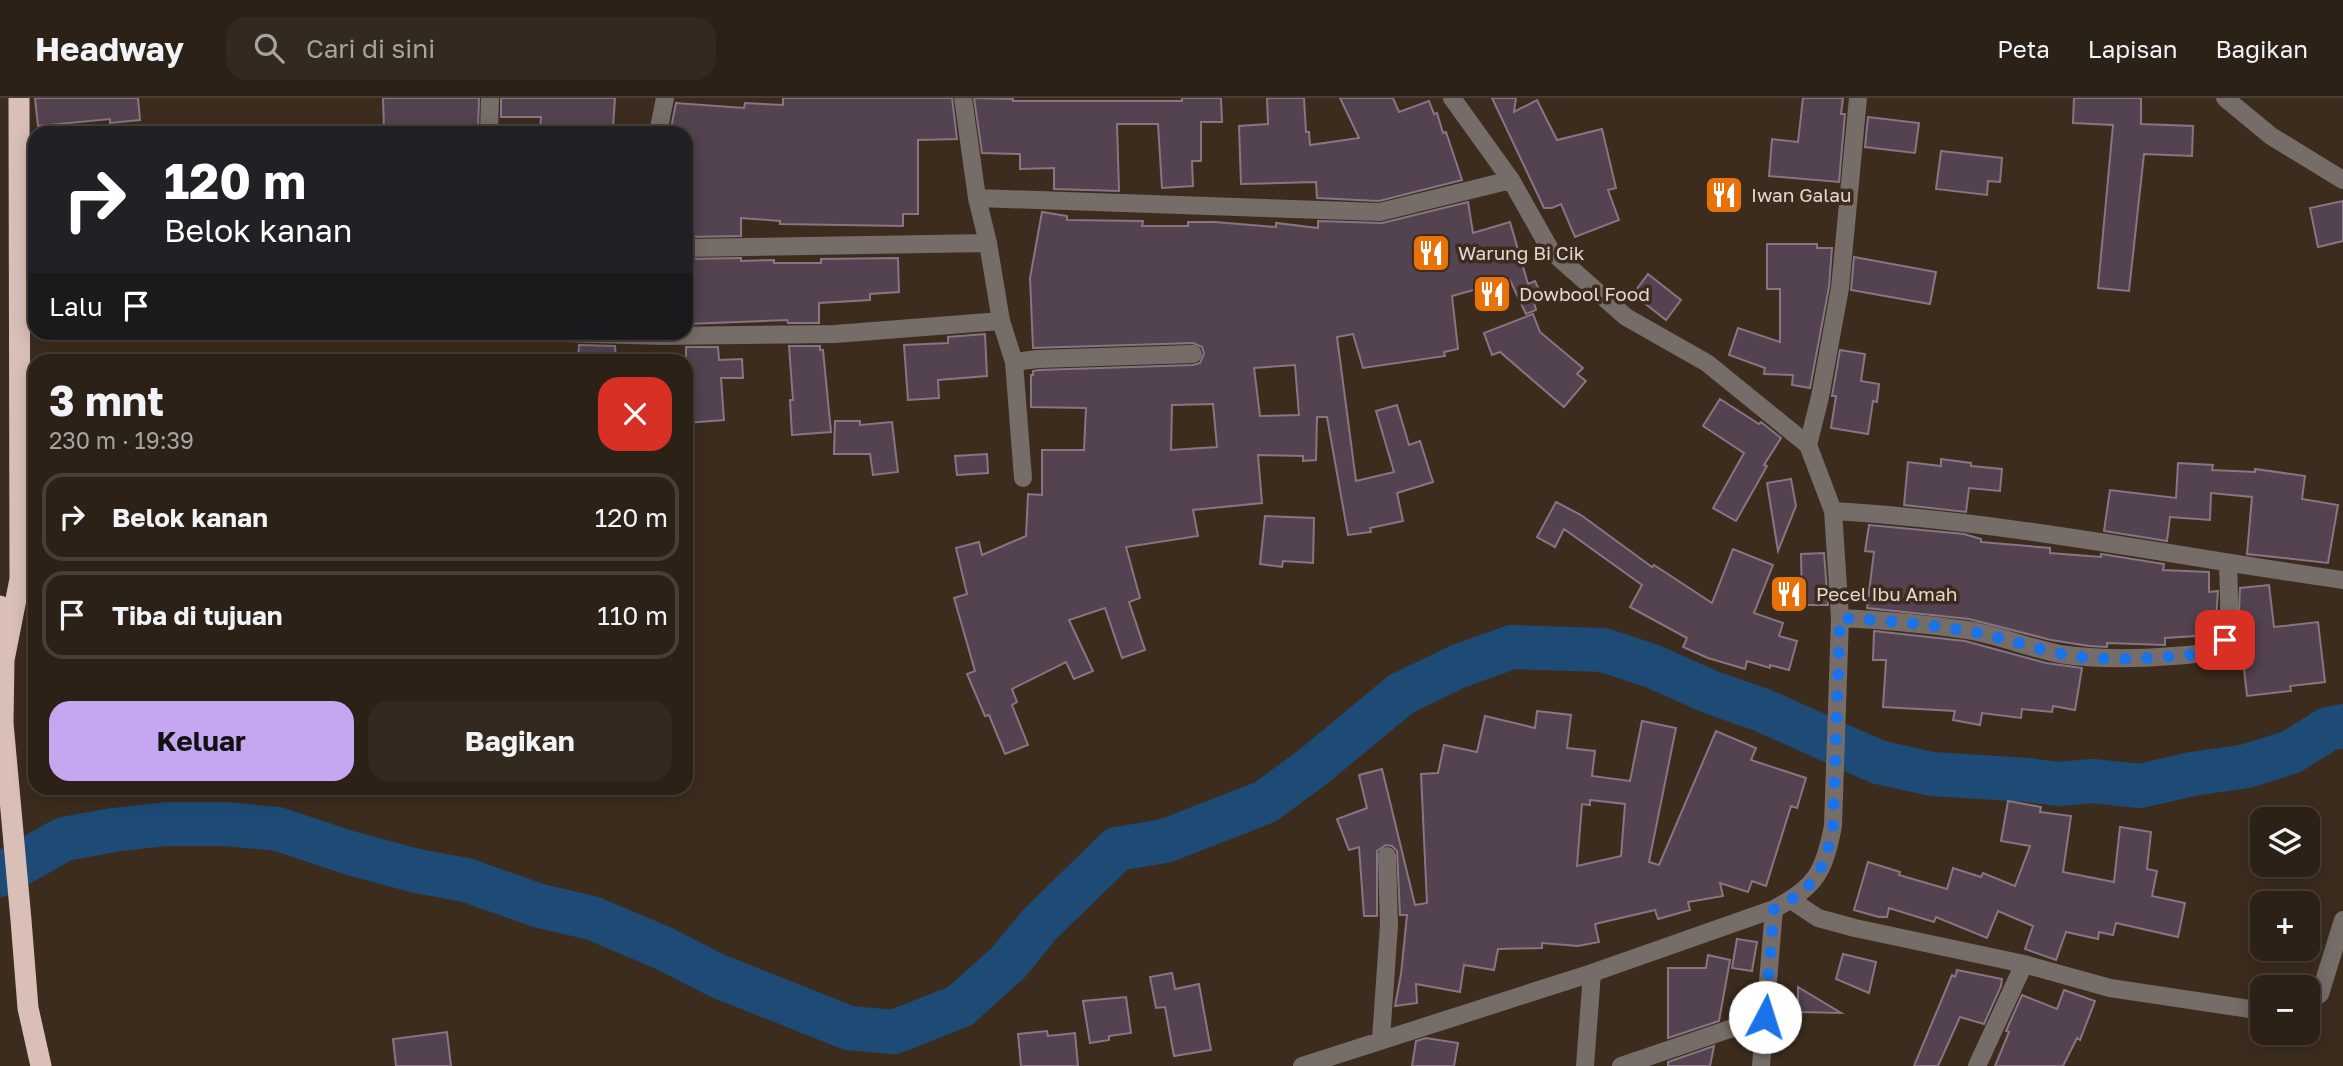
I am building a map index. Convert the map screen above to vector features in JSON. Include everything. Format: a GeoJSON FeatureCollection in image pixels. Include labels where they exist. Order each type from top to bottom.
{"type":"FeatureCollection","features":[{"type":"Feature","properties":{"kind":"highway"},"geometry":{"type":"LineString","coordinates":[[5,660],[20,579],[19,98]]}},
{"type":"Feature","properties":{"kind":"highway"},"geometry":{"type":"LineString","coordinates":[[0,606],[5,660],[3,723],[29,1008],[41,1066]]}},
{"type":"Feature","properties":{"kind":"street"},"geometry":{"type":"LineString","coordinates":[[489,126],[490,98]]}},
{"type":"Feature","properties":{"kind":"street"},"geometry":{"type":"LineString","coordinates":[[659,126],[665,98]]}},
{"type":"Feature","properties":{"kind":"street"},"geometry":{"type":"LineString","coordinates":[[962,98],[977,198],[1002,321],[1014,362],[1023,478]]}},
{"type":"Feature","properties":{"kind":"street"},"geometry":{"type":"LineString","coordinates":[[1301,1066],[1592,973],[1774,909],[1812,884],[1827,858],[1833,826],[1840,618],[1833,511],[1808,445],[1707,363],[1626,317],[1551,251],[1511,180],[1452,98]]}},
{"type":"Feature","properties":{"kind":"street"},"geometry":{"type":"LineString","coordinates":[[1808,445],[1820,397],[1840,288],[1858,98]]}},
{"type":"Feature","properties":{"kind":"street"},"geometry":{"type":"LineString","coordinates":[[2225,98],[2271,136],[2343,180]]}},
{"type":"Feature","properties":{"kind":"street"},"geometry":{"type":"LineString","coordinates":[[977,198],[1380,212],[1511,180]]}},
{"type":"Feature","properties":{"kind":"street"},"geometry":{"type":"LineString","coordinates":[[693,248],[988,243]]}},
{"type":"Feature","properties":{"kind":"street"},"geometry":{"type":"LineString","coordinates":[[693,334],[835,334],[1002,321]]}},
{"type":"Feature","properties":{"kind":"street"},"geometry":{"type":"LineString","coordinates":[[1014,362],[1193,354]]}},
{"type":"Feature","properties":{"kind":"street"},"geometry":{"type":"LineString","coordinates":[[1833,511],[1895,514],[2053,535],[2343,580]]}},
{"type":"Feature","properties":{"kind":"street"},"geometry":{"type":"LineString","coordinates":[[1840,618],[1899,621],[1970,631],[2058,653],[2097,659],[2196,654],[2216,648],[2225,640],[2228,630],[2228,564]]}},
{"type":"Feature","properties":{"kind":"street"},"geometry":{"type":"LineString","coordinates":[[1381,1040],[1389,925],[1387,856]]}},
{"type":"Feature","properties":{"kind":"street"},"geometry":{"type":"LineString","coordinates":[[1791,900],[1818,918],[1855,928],[2024,964],[2110,988],[2250,1009]]}},
{"type":"Feature","properties":{"kind":"street"},"geometry":{"type":"LineString","coordinates":[[1760,1066],[1774,909]]}},
{"type":"Feature","properties":{"kind":"street"},"geometry":{"type":"LineString","coordinates":[[2320,994],[2343,920]]}},
{"type":"Feature","properties":{"kind":"street"},"geometry":{"type":"LineString","coordinates":[[1977,1066],[2024,964]]}},
{"type":"Feature","properties":{"kind":"street"},"geometry":{"type":"LineString","coordinates":[[1585,1066],[1592,973]]}},
{"type":"Feature","properties":{"kind":"street"},"geometry":{"type":"LineString","coordinates":[[1621,1066],[1765,1017]]}},
{"type":"Feature","properties":{"kind":"building"},"geometry":{"type":"Polygon","coordinates":[[[35,98],[138,98],[140,120],[110,123],[110,119],[38,126],[35,98]]]}},
{"type":"Feature","properties":{"kind":"building"},"geometry":{"type":"Polygon","coordinates":[[[383,98],[479,98],[478,126],[384,126],[383,98]]]}},
{"type":"Feature","properties":{"kind":"building"},"geometry":{"type":"Polygon","coordinates":[[[501,98],[615,98],[613,126],[540,126],[541,117],[501,117],[501,98]]]}},
{"type":"Feature","properties":{"kind":"building"},"geometry":{"type":"Polygon","coordinates":[[[783,98],[952,98],[957,139],[918,140],[918,214],[903,214],[903,226],[780,224],[780,221],[741,218],[741,236],[693,237],[693,126],[671,126],[676,103],[744,108],[745,103],[783,105],[783,98]]]}},
{"type":"Feature","properties":{"kind":"building"},"geometry":{"type":"Polygon","coordinates":[[[974,98],[1013,101],[1182,101],[1182,98],[1221,98],[1222,122],[1201,122],[1201,161],[1192,161],[1193,186],[1162,188],[1158,124],[1117,124],[1119,191],[1054,189],[1054,168],[1020,169],[1020,154],[982,153],[974,98]]]}},
{"type":"Feature","properties":{"kind":"building"},"geometry":{"type":"Polygon","coordinates":[[[1267,98],[1304,98],[1306,132],[1309,132],[1310,145],[1359,138],[1340,98],[1393,98],[1399,112],[1429,101],[1434,114],[1437,113],[1443,133],[1446,132],[1462,180],[1379,201],[1317,198],[1316,182],[1241,184],[1239,126],[1268,124],[1267,98]]]}},
{"type":"Feature","properties":{"kind":"building"},"geometry":{"type":"Polygon","coordinates":[[[1492,98],[1516,98],[1514,112],[1537,100],[1557,140],[1602,129],[1616,188],[1608,190],[1619,220],[1575,237],[1561,204],[1544,208],[1492,98]]]}},
{"type":"Feature","properties":{"kind":"building"},"geometry":{"type":"Polygon","coordinates":[[[1803,98],[1843,98],[1841,114],[1845,114],[1839,182],[1769,176],[1772,139],[1798,142],[1803,98]]]}},
{"type":"Feature","properties":{"kind":"building"},"geometry":{"type":"Polygon","coordinates":[[[2074,98],[2141,98],[2141,124],[2193,126],[2192,156],[2144,154],[2129,291],[2098,288],[2113,125],[2073,123],[2074,98]]]}},
{"type":"Feature","properties":{"kind":"building"},"geometry":{"type":"Polygon","coordinates":[[[1868,117],[1919,123],[1915,153],[1865,147],[1868,117]]]}},
{"type":"Feature","properties":{"kind":"building"},"geometry":{"type":"Polygon","coordinates":[[[1941,151],[2002,158],[2000,182],[1988,181],[1987,195],[1936,189],[1941,151]]]}},
{"type":"Feature","properties":{"kind":"building"},"geometry":{"type":"Polygon","coordinates":[[[2343,201],[2343,241],[2318,247],[2310,208],[2343,201]]]}},
{"type":"Feature","properties":{"kind":"building"},"geometry":{"type":"Polygon","coordinates":[[[1468,202],[1473,233],[1510,222],[1528,284],[1535,281],[1543,298],[1534,302],[1536,310],[1526,314],[1510,280],[1452,296],[1458,349],[1444,352],[1445,356],[1363,368],[1353,334],[1337,337],[1356,481],[1394,472],[1376,411],[1397,405],[1409,445],[1420,441],[1433,482],[1397,493],[1403,521],[1370,528],[1371,532],[1348,535],[1327,417],[1317,417],[1316,460],[1303,461],[1303,456],[1258,455],[1262,503],[1193,510],[1198,536],[1126,547],[1140,598],[1129,602],[1145,650],[1122,658],[1105,608],[1069,620],[1093,671],[1074,679],[1066,662],[1012,689],[1017,702],[1012,705],[1028,745],[1005,754],[989,715],[985,716],[967,674],[975,671],[954,598],[967,594],[956,548],[979,542],[982,555],[1026,536],[1028,494],[1042,495],[1042,450],[1084,450],[1086,408],[1031,407],[1031,375],[1033,371],[1039,370],[1193,365],[1200,363],[1204,354],[1202,347],[1193,343],[1033,348],[1030,278],[1042,212],[1067,216],[1067,220],[1143,221],[1142,226],[1188,226],[1188,222],[1215,222],[1276,227],[1276,223],[1318,228],[1318,221],[1382,223],[1468,202]],[[1295,365],[1254,368],[1260,416],[1299,415],[1295,365]],[[1213,404],[1172,405],[1171,450],[1217,447],[1213,404]]]}},
{"type":"Feature","properties":{"kind":"building"},"geometry":{"type":"Polygon","coordinates":[[[1767,244],[1817,244],[1817,248],[1832,248],[1829,287],[1810,388],[1792,385],[1793,375],[1764,374],[1765,368],[1729,355],[1738,328],[1780,342],[1780,289],[1767,289],[1767,244]]]}},
{"type":"Feature","properties":{"kind":"building"},"geometry":{"type":"Polygon","coordinates":[[[1854,257],[1936,272],[1930,304],[1851,290],[1854,257]]]}},
{"type":"Feature","properties":{"kind":"building"},"geometry":{"type":"Polygon","coordinates":[[[741,258],[741,261],[821,263],[821,259],[898,258],[899,292],[870,294],[870,300],[819,303],[819,323],[788,323],[787,320],[693,324],[693,259],[741,258]]]}},
{"type":"Feature","properties":{"kind":"building"},"geometry":{"type":"Polygon","coordinates":[[[1648,274],[1681,300],[1666,320],[1633,294],[1648,274]]]}},
{"type":"Feature","properties":{"kind":"building"},"geometry":{"type":"Polygon","coordinates":[[[1533,314],[1540,332],[1583,368],[1577,374],[1586,381],[1564,407],[1500,352],[1492,355],[1484,333],[1533,314]]]}},
{"type":"Feature","properties":{"kind":"building"},"geometry":{"type":"Polygon","coordinates":[[[985,334],[987,376],[938,380],[939,398],[908,400],[904,345],[948,343],[948,337],[985,334]]]}},
{"type":"Feature","properties":{"kind":"building"},"geometry":{"type":"Polygon","coordinates":[[[579,345],[615,346],[616,354],[578,354],[579,345]]]}},
{"type":"Feature","properties":{"kind":"building"},"geometry":{"type":"Polygon","coordinates":[[[789,346],[820,346],[820,350],[823,350],[831,432],[792,435],[790,400],[793,400],[789,346]]]}},
{"type":"Feature","properties":{"kind":"building"},"geometry":{"type":"Polygon","coordinates":[[[686,347],[718,347],[719,360],[742,359],[743,378],[721,378],[724,420],[693,422],[693,354],[686,354],[686,347]]]}},
{"type":"Feature","properties":{"kind":"building"},"geometry":{"type":"Polygon","coordinates":[[[1840,350],[1865,354],[1861,381],[1879,384],[1877,402],[1873,401],[1868,434],[1831,428],[1836,396],[1832,396],[1840,350]]]}},
{"type":"Feature","properties":{"kind":"building"},"geometry":{"type":"Polygon","coordinates":[[[1720,399],[1759,424],[1761,422],[1781,438],[1736,521],[1713,508],[1744,453],[1703,426],[1720,399]]]}},
{"type":"Feature","properties":{"kind":"building"},"geometry":{"type":"Polygon","coordinates":[[[835,421],[860,421],[860,425],[892,422],[898,472],[873,475],[870,454],[834,454],[835,421]]]}},
{"type":"Feature","properties":{"kind":"building"},"geometry":{"type":"Polygon","coordinates":[[[987,454],[988,473],[957,475],[955,456],[987,454]]]}},
{"type":"Feature","properties":{"kind":"building"},"geometry":{"type":"Polygon","coordinates":[[[1941,459],[2002,469],[2000,491],[1969,488],[1966,512],[1904,505],[1908,462],[1941,466],[1941,459]]]}},
{"type":"Feature","properties":{"kind":"building"},"geometry":{"type":"Polygon","coordinates":[[[2178,463],[2213,465],[2212,470],[2255,472],[2255,469],[2305,476],[2302,499],[2338,505],[2328,563],[2247,554],[2252,497],[2211,493],[2210,520],[2170,517],[2167,541],[2104,531],[2110,490],[2176,498],[2178,463]]]}},
{"type":"Feature","properties":{"kind":"building"},"geometry":{"type":"Polygon","coordinates":[[[1791,479],[1796,506],[1778,551],[1767,483],[1791,479]]]}},
{"type":"Feature","properties":{"kind":"building"},"geometry":{"type":"Polygon","coordinates":[[[1556,502],[1581,515],[1652,567],[1654,565],[1712,603],[1733,549],[1773,565],[1754,613],[1783,623],[1779,636],[1797,641],[1789,670],[1747,661],[1745,669],[1683,647],[1687,638],[1630,607],[1642,585],[1564,529],[1555,547],[1537,537],[1556,502]]]}},
{"type":"Feature","properties":{"kind":"building"},"geometry":{"type":"Polygon","coordinates":[[[1265,516],[1314,518],[1313,563],[1283,561],[1282,567],[1260,564],[1265,516]]]}},
{"type":"Feature","properties":{"kind":"building"},"geometry":{"type":"Polygon","coordinates":[[[1869,525],[1964,534],[1981,539],[1981,542],[2050,548],[2050,553],[2101,557],[2101,554],[2164,564],[2163,570],[2209,572],[2209,592],[2218,591],[2215,632],[2213,635],[2165,638],[2165,645],[2107,643],[2107,647],[2089,646],[2051,640],[1969,619],[1867,608],[1874,552],[1865,551],[1869,525]]]}},
{"type":"Feature","properties":{"kind":"building"},"geometry":{"type":"Polygon","coordinates":[[[1824,553],[1828,605],[1802,605],[1801,554],[1824,553]]]}},
{"type":"Feature","properties":{"kind":"building"},"geometry":{"type":"Polygon","coordinates":[[[2269,585],[2274,627],[2318,622],[2325,682],[2290,686],[2291,691],[2247,696],[2238,633],[2240,588],[2269,585]]]}},
{"type":"Feature","properties":{"kind":"building"},"geometry":{"type":"Polygon","coordinates":[[[1874,631],[1965,641],[2046,663],[2082,668],[2075,710],[2053,706],[2052,712],[2022,709],[2021,718],[1982,713],[1980,725],[1953,720],[1955,711],[1883,707],[1886,660],[1873,660],[1874,631]]]}},
{"type":"Feature","properties":{"kind":"building"},"geometry":{"type":"Polygon","coordinates":[[[1537,711],[1571,715],[1567,748],[1595,751],[1592,776],[1630,781],[1642,721],[1676,728],[1649,862],[1659,865],[1716,731],[1756,748],[1751,760],[1806,778],[1797,808],[1791,806],[1766,886],[1752,881],[1748,892],[1720,883],[1723,896],[1688,902],[1690,910],[1658,919],[1655,910],[1595,924],[1599,942],[1578,946],[1542,943],[1542,948],[1498,949],[1494,970],[1464,965],[1460,992],[1416,984],[1417,1003],[1395,1006],[1407,915],[1400,915],[1397,851],[1386,845],[1377,851],[1377,916],[1364,916],[1359,847],[1349,850],[1337,819],[1367,808],[1359,775],[1382,769],[1415,905],[1427,903],[1421,774],[1438,773],[1444,745],[1477,752],[1485,716],[1535,728],[1537,711]],[[1590,800],[1590,805],[1582,804],[1577,866],[1621,856],[1625,804],[1590,800]]]}},
{"type":"Feature","properties":{"kind":"building"},"geometry":{"type":"Polygon","coordinates":[[[2008,801],[2041,807],[2040,812],[2071,816],[2063,872],[2114,882],[2120,827],[2151,832],[2147,869],[2157,871],[2152,896],[2185,903],[2178,937],[2116,923],[2113,935],[2099,932],[2098,939],[2066,932],[2056,960],[2025,949],[2033,926],[1998,911],[1987,938],[1936,917],[1934,922],[1889,908],[1887,917],[1854,910],[1868,862],[1900,872],[1899,875],[1947,889],[1953,868],[1981,877],[1983,873],[2015,886],[2030,846],[2001,841],[2008,801]]]}},
{"type":"Feature","properties":{"kind":"building"},"geometry":{"type":"Polygon","coordinates":[[[1737,939],[1757,942],[1752,971],[1732,968],[1737,939]]]}},
{"type":"Feature","properties":{"kind":"building"},"geometry":{"type":"Polygon","coordinates":[[[1843,954],[1876,962],[1869,993],[1836,979],[1843,954]]]}},
{"type":"Feature","properties":{"kind":"building"},"geometry":{"type":"Polygon","coordinates":[[[1708,955],[1730,960],[1719,1021],[1668,1038],[1668,968],[1706,968],[1708,955]]]}},
{"type":"Feature","properties":{"kind":"building"},"geometry":{"type":"Polygon","coordinates":[[[1957,970],[2002,979],[2001,986],[1984,1024],[1960,1017],[1938,1066],[1914,1066],[1952,975],[1955,977],[1957,970]]]}},
{"type":"Feature","properties":{"kind":"building"},"geometry":{"type":"Polygon","coordinates":[[[1172,973],[1175,989],[1199,984],[1211,1050],[1174,1056],[1165,1007],[1156,1008],[1150,977],[1172,973]]]}},
{"type":"Feature","properties":{"kind":"building"},"geometry":{"type":"Polygon","coordinates":[[[1798,987],[1841,1013],[1798,1012],[1798,987]]]}},
{"type":"Feature","properties":{"kind":"building"},"geometry":{"type":"Polygon","coordinates":[[[2064,990],[2095,1001],[2080,1040],[2077,1038],[2063,1066],[1995,1066],[2009,1032],[2006,1031],[2022,995],[2057,1009],[2064,990]]]}},
{"type":"Feature","properties":{"kind":"building"},"geometry":{"type":"Polygon","coordinates":[[[1126,997],[1131,1033],[1109,1036],[1109,1040],[1090,1043],[1083,1001],[1126,997]]]}},
{"type":"Feature","properties":{"kind":"building"},"geometry":{"type":"Polygon","coordinates":[[[1047,1031],[1048,1036],[1075,1033],[1078,1066],[1021,1066],[1018,1034],[1047,1031]]]}},
{"type":"Feature","properties":{"kind":"building"},"geometry":{"type":"Polygon","coordinates":[[[447,1032],[451,1066],[396,1066],[393,1039],[447,1032]]]}},
{"type":"Feature","properties":{"kind":"building"},"geometry":{"type":"Polygon","coordinates":[[[1426,1038],[1458,1043],[1454,1066],[1412,1066],[1416,1041],[1426,1038]]]}},
{"type":"Feature","properties":{"kind":"building"},"geometry":{"type":"Polygon","coordinates":[[[1714,1046],[1710,1066],[1668,1066],[1668,1062],[1714,1046]]]}},
{"type":"Feature","properties":{"kind":"waterway"},"geometry":{"type":"LineString","coordinates":[[0,875],[64,839],[113,830],[167,824],[225,824],[278,829],[350,853],[417,871],[466,880],[540,906],[592,918],[661,947],[718,976],[849,1028],[894,1032],[960,1006],[1008,963],[1039,925],[1117,849],[1165,841],[1265,802],[1313,767],[1401,694],[1459,666],[1512,647],[1603,650],[1652,666],[1713,693],[1762,710],[1878,762],[1932,774],[2058,784],[2093,781],[2140,786],[2192,774],[2247,766],[2291,752],[2328,729],[2343,726]]}},
{"type":"Feature","properties":{"kind":"place","name":"Iwan Galau"},"geometry":{"type":"Point","coordinates":[1724,195]}},
{"type":"Feature","properties":{"kind":"place","name":"Warung Bi Cik"},"geometry":{"type":"Point","coordinates":[1431,253]}},
{"type":"Feature","properties":{"kind":"place","name":"Dowbool Food"},"geometry":{"type":"Point","coordinates":[1492,294]}},
{"type":"Feature","properties":{"kind":"place","name":"Pecel Ibu Amah"},"geometry":{"type":"Point","coordinates":[1789,594]}},
{"type":"Feature","properties":{"kind":"route"},"geometry":{"type":"LineString","coordinates":[[1765,1017],[1774,909],[1812,884],[1827,858],[1833,826],[1840,618],[1899,621],[1970,631],[2058,653],[2097,659],[2196,654],[2216,648],[2225,640]]}}]}
